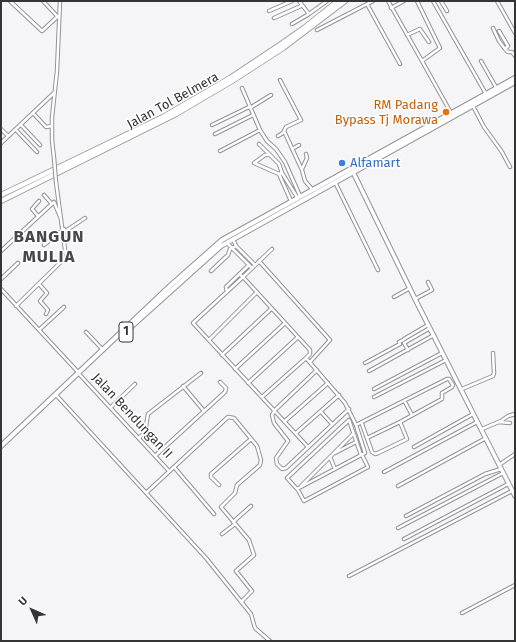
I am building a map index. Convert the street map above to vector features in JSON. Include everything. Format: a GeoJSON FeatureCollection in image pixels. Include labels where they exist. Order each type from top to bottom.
{"type":"FeatureCollection","features":[{"type":"Feature","properties":{"kind":"highway","name":"Jalan Tol Belmera"},"geometry":{"type":"LineString","coordinates":[[1,201],[139,132],[230,78],[304,28],[338,1]]}},
{"type":"Feature","properties":{"kind":"highway","name":"Jalan Tol Belmera"},"geometry":{"type":"LineString","coordinates":[[144,129],[249,70],[306,32],[345,1]]}},
{"type":"Feature","properties":{"kind":"highway","name":"1"},"geometry":{"type":"LineString","coordinates":[[1,450],[103,350],[217,244],[232,233],[353,172],[473,106],[515,78]]}},
{"type":"Feature","properties":{"kind":"highway","name":"1"},"geometry":{"type":"LineString","coordinates":[[1,446],[173,289],[226,243],[274,216],[290,201],[486,94],[515,82]]}},
{"type":"Feature","properties":{"kind":"highway","name":"Jalan Tol Belmera"},"geometry":{"type":"LineString","coordinates":[[1,195],[139,132]]}},
{"type":"Feature","properties":{"kind":"main road"},"geometry":{"type":"LineString","coordinates":[[353,172],[415,299],[515,496]]}},
{"type":"Feature","properties":{"kind":"street"},"geometry":{"type":"LineString","coordinates":[[10,1],[42,31],[58,18]]}},
{"type":"Feature","properties":{"kind":"street"},"geometry":{"type":"LineString","coordinates":[[43,1],[58,18]]}},
{"type":"Feature","properties":{"kind":"street"},"geometry":{"type":"LineString","coordinates":[[16,306],[66,258],[64,231],[56,182],[52,126],[60,1]]}},
{"type":"Feature","properties":{"kind":"street"},"geometry":{"type":"LineString","coordinates":[[269,11],[292,1]]}},
{"type":"Feature","properties":{"kind":"street"},"geometry":{"type":"LineString","coordinates":[[299,1],[308,14]]}},
{"type":"Feature","properties":{"kind":"street"},"geometry":{"type":"LineString","coordinates":[[292,24],[327,1]]}},
{"type":"Feature","properties":{"kind":"street"},"geometry":{"type":"LineString","coordinates":[[317,30],[373,1]]}},
{"type":"Feature","properties":{"kind":"street"},"geometry":{"type":"LineString","coordinates":[[388,1],[451,114]]}},
{"type":"Feature","properties":{"kind":"street"},"geometry":{"type":"LineString","coordinates":[[391,8],[404,1]]}},
{"type":"Feature","properties":{"kind":"street"},"geometry":{"type":"LineString","coordinates":[[417,1],[440,48],[422,60]]}},
{"type":"Feature","properties":{"kind":"street"},"geometry":{"type":"LineString","coordinates":[[433,1],[486,94]]}},
{"type":"Feature","properties":{"kind":"street"},"geometry":{"type":"LineString","coordinates":[[441,1],[447,11]]}},
{"type":"Feature","properties":{"kind":"street"},"geometry":{"type":"LineString","coordinates":[[497,1],[515,33]]}},
{"type":"Feature","properties":{"kind":"street"},"geometry":{"type":"LineString","coordinates":[[366,4],[400,64]]}},
{"type":"Feature","properties":{"kind":"street"},"geometry":{"type":"LineString","coordinates":[[274,18],[302,6]]}},
{"type":"Feature","properties":{"kind":"street"},"geometry":{"type":"LineString","coordinates":[[494,28],[499,41],[508,52],[512,52],[515,56]]}},
{"type":"Feature","properties":{"kind":"street"},"geometry":{"type":"LineString","coordinates":[[407,35],[420,29],[429,42]]}},
{"type":"Feature","properties":{"kind":"street"},"geometry":{"type":"LineString","coordinates":[[499,31],[508,46],[505,49]]}},
{"type":"Feature","properties":{"kind":"street"},"geometry":{"type":"LineString","coordinates":[[481,62],[498,89]]}},
{"type":"Feature","properties":{"kind":"street"},"geometry":{"type":"LineString","coordinates":[[278,136],[286,127],[299,122],[301,119],[280,80]]}},
{"type":"Feature","properties":{"kind":"street"},"geometry":{"type":"LineString","coordinates":[[242,88],[260,130],[267,141],[276,149],[284,162],[299,196]]}},
{"type":"Feature","properties":{"kind":"street"},"geometry":{"type":"LineString","coordinates":[[1,143],[54,92]]}},
{"type":"Feature","properties":{"kind":"street"},"geometry":{"type":"LineString","coordinates":[[212,125],[271,95]]}},
{"type":"Feature","properties":{"kind":"street"},"geometry":{"type":"LineString","coordinates":[[473,106],[484,127],[502,152],[510,167]]}},
{"type":"Feature","properties":{"kind":"street"},"geometry":{"type":"LineString","coordinates":[[32,113],[46,127],[52,126]]}},
{"type":"Feature","properties":{"kind":"street"},"geometry":{"type":"LineString","coordinates":[[215,134],[253,115]]}},
{"type":"Feature","properties":{"kind":"street"},"geometry":{"type":"LineString","coordinates":[[21,125],[40,145]]}},
{"type":"Feature","properties":{"kind":"street"},"geometry":{"type":"LineString","coordinates":[[1,129],[8,136]]}},
{"type":"Feature","properties":{"kind":"street"},"geometry":{"type":"LineString","coordinates":[[16,130],[37,152]]}},
{"type":"Feature","properties":{"kind":"street"},"geometry":{"type":"LineString","coordinates":[[220,151],[260,130]]}},
{"type":"Feature","properties":{"kind":"street"},"geometry":{"type":"LineString","coordinates":[[284,131],[302,170],[305,181],[312,189]]}},
{"type":"Feature","properties":{"kind":"street"},"geometry":{"type":"LineString","coordinates":[[259,144],[268,155],[279,164],[280,174],[288,187],[299,196]]}},
{"type":"Feature","properties":{"kind":"street"},"geometry":{"type":"LineString","coordinates":[[292,149],[299,146]]}},
{"type":"Feature","properties":{"kind":"street"},"geometry":{"type":"LineString","coordinates":[[302,170],[307,158],[306,154]]}},
{"type":"Feature","properties":{"kind":"street"},"geometry":{"type":"LineString","coordinates":[[268,155],[260,158],[254,163],[280,174]]}},
{"type":"Feature","properties":{"kind":"street"},"geometry":{"type":"LineString","coordinates":[[334,182],[378,270]]}},
{"type":"Feature","properties":{"kind":"street"},"geometry":{"type":"LineString","coordinates":[[288,187],[290,201]]}},
{"type":"Feature","properties":{"kind":"street"},"geometry":{"type":"LineString","coordinates":[[44,195],[52,204],[55,202],[59,217],[62,219]]}},
{"type":"Feature","properties":{"kind":"street"},"geometry":{"type":"LineString","coordinates":[[38,216],[32,209],[39,201]]}},
{"type":"Feature","properties":{"kind":"street"},"geometry":{"type":"LineString","coordinates":[[1,251],[52,204]]}},
{"type":"Feature","properties":{"kind":"street"},"geometry":{"type":"LineString","coordinates":[[44,245],[85,218]]}},
{"type":"Feature","properties":{"kind":"street"},"geometry":{"type":"LineString","coordinates":[[233,239],[236,246],[255,266]]}},
{"type":"Feature","properties":{"kind":"street"},"geometry":{"type":"LineString","coordinates":[[226,243],[252,268]]}},
{"type":"Feature","properties":{"kind":"street"},"geometry":{"type":"LineString","coordinates":[[211,271],[228,255],[232,248],[236,246]]}},
{"type":"Feature","properties":{"kind":"street"},"geometry":{"type":"LineString","coordinates":[[272,249],[193,322],[308,447]]}},
{"type":"Feature","properties":{"kind":"street"},"geometry":{"type":"LineString","coordinates":[[259,261],[330,340],[310,362]]}},
{"type":"Feature","properties":{"kind":"street"},"geometry":{"type":"LineString","coordinates":[[1,279],[18,263]]}},
{"type":"Feature","properties":{"kind":"street"},"geometry":{"type":"LineString","coordinates":[[226,292],[226,287],[248,265]]}},
{"type":"Feature","properties":{"kind":"street"},"geometry":{"type":"LineString","coordinates":[[239,274],[297,338],[310,350],[310,354],[306,358],[262,397]]}},
{"type":"Feature","properties":{"kind":"street"},"geometry":{"type":"LineString","coordinates":[[415,299],[432,290],[428,282]]}},
{"type":"Feature","properties":{"kind":"street"},"geometry":{"type":"LineString","coordinates":[[39,284],[47,292],[40,301],[48,310],[46,314]]}},
{"type":"Feature","properties":{"kind":"street"},"geometry":{"type":"LineString","coordinates":[[394,298],[410,288]]}},
{"type":"Feature","properties":{"kind":"street","name":"Jalan Bendungan II"},"geometry":{"type":"LineString","coordinates":[[1,289],[2,293],[39,330],[169,471]]}},
{"type":"Feature","properties":{"kind":"street"},"geometry":{"type":"LineString","coordinates":[[209,340],[256,293]]}},
{"type":"Feature","properties":{"kind":"street"},"geometry":{"type":"LineString","coordinates":[[39,330],[64,307]]}},
{"type":"Feature","properties":{"kind":"street"},"geometry":{"type":"LineString","coordinates":[[222,355],[271,309]]}},
{"type":"Feature","properties":{"kind":"street"},"geometry":{"type":"LineString","coordinates":[[235,369],[284,324]]}},
{"type":"Feature","properties":{"kind":"street"},"geometry":{"type":"LineString","coordinates":[[404,339],[429,327]]}},
{"type":"Feature","properties":{"kind":"street"},"geometry":{"type":"LineString","coordinates":[[404,343],[429,327]]}},
{"type":"Feature","properties":{"kind":"street"},"geometry":{"type":"LineString","coordinates":[[86,332],[103,350]]}},
{"type":"Feature","properties":{"kind":"street"},"geometry":{"type":"LineString","coordinates":[[369,371],[434,335]]}},
{"type":"Feature","properties":{"kind":"street"},"geometry":{"type":"LineString","coordinates":[[248,383],[297,338]]}},
{"type":"Feature","properties":{"kind":"street"},"geometry":{"type":"LineString","coordinates":[[365,363],[400,344],[403,340],[408,350]]}},
{"type":"Feature","properties":{"kind":"street"},"geometry":{"type":"LineString","coordinates":[[374,389],[443,353]]}},
{"type":"Feature","properties":{"kind":"street"},"geometry":{"type":"LineString","coordinates":[[462,389],[493,376],[493,354]]}},
{"type":"Feature","properties":{"kind":"street"},"geometry":{"type":"LineString","coordinates":[[298,489],[365,453],[349,410],[339,395],[306,358]]}},
{"type":"Feature","properties":{"kind":"street"},"geometry":{"type":"LineString","coordinates":[[374,397],[446,360]]}},
{"type":"Feature","properties":{"kind":"street"},"geometry":{"type":"LineString","coordinates":[[317,370],[275,410],[272,421],[288,441],[275,460],[279,468],[286,468],[332,424],[349,410]]}},
{"type":"Feature","properties":{"kind":"street"},"geometry":{"type":"LineString","coordinates":[[139,438],[145,432],[148,414],[201,373]]}},
{"type":"Feature","properties":{"kind":"street"},"geometry":{"type":"LineString","coordinates":[[356,426],[405,402],[446,379],[449,379],[453,385],[452,388],[442,393],[442,399],[367,438]]}},
{"type":"Feature","properties":{"kind":"street"},"geometry":{"type":"LineString","coordinates":[[154,456],[226,391],[220,382]]}},
{"type":"Feature","properties":{"kind":"street"},"geometry":{"type":"LineString","coordinates":[[285,421],[328,383]]}},
{"type":"Feature","properties":{"kind":"street"},"geometry":{"type":"LineString","coordinates":[[111,407],[135,384]]}},
{"type":"Feature","properties":{"kind":"street"},"geometry":{"type":"LineString","coordinates":[[183,386],[204,411]]}},
{"type":"Feature","properties":{"kind":"street"},"geometry":{"type":"LineString","coordinates":[[296,433],[339,395]]}},
{"type":"Feature","properties":{"kind":"street"},"geometry":{"type":"LineString","coordinates":[[57,396],[206,558],[251,614],[255,628],[270,641]]}},
{"type":"Feature","properties":{"kind":"street"},"geometry":{"type":"LineString","coordinates":[[405,402],[412,415]]}},
{"type":"Feature","properties":{"kind":"street"},"geometry":{"type":"LineString","coordinates":[[321,412],[332,424]]}},
{"type":"Feature","properties":{"kind":"street"},"geometry":{"type":"LineString","coordinates":[[414,447],[473,414]]}},
{"type":"Feature","properties":{"kind":"street"},"geometry":{"type":"LineString","coordinates":[[482,429],[515,414]]}},
{"type":"Feature","properties":{"kind":"street"},"geometry":{"type":"LineString","coordinates":[[146,492],[230,417],[234,418],[258,448],[261,463],[237,485],[235,492],[222,506],[222,510],[249,540],[254,555],[236,571],[252,591],[241,602]]}},
{"type":"Feature","properties":{"kind":"street"},"geometry":{"type":"LineString","coordinates":[[349,420],[356,442],[368,468],[304,502],[298,489],[287,478],[349,420]]}},
{"type":"Feature","properties":{"kind":"street"},"geometry":{"type":"LineString","coordinates":[[361,424],[375,454],[406,440],[407,437],[400,422]]}},
{"type":"Feature","properties":{"kind":"street"},"geometry":{"type":"LineString","coordinates":[[384,472],[477,422]]}},
{"type":"Feature","properties":{"kind":"street"},"geometry":{"type":"LineString","coordinates":[[499,422],[510,423]]}},
{"type":"Feature","properties":{"kind":"street"},"geometry":{"type":"LineString","coordinates":[[298,489],[353,434]]}},
{"type":"Feature","properties":{"kind":"street"},"geometry":{"type":"LineString","coordinates":[[219,485],[210,477],[211,474],[251,438]]}},
{"type":"Feature","properties":{"kind":"street"},"geometry":{"type":"LineString","coordinates":[[398,486],[486,438]]}},
{"type":"Feature","properties":{"kind":"street"},"geometry":{"type":"LineString","coordinates":[[330,456],[356,442]]}},
{"type":"Feature","properties":{"kind":"street"},"geometry":{"type":"LineString","coordinates":[[498,465],[515,454]]}},
{"type":"Feature","properties":{"kind":"street"},"geometry":{"type":"LineString","coordinates":[[330,456],[335,468]]}},
{"type":"Feature","properties":{"kind":"street"},"geometry":{"type":"LineString","coordinates":[[174,467],[214,514]]}},
{"type":"Feature","properties":{"kind":"street"},"geometry":{"type":"LineString","coordinates":[[406,516],[485,474],[501,470]]}},
{"type":"Feature","properties":{"kind":"street"},"geometry":{"type":"LineString","coordinates":[[398,528],[503,474]]}},
{"type":"Feature","properties":{"kind":"street"},"geometry":{"type":"LineString","coordinates":[[404,539],[508,484]]}},
{"type":"Feature","properties":{"kind":"street"},"geometry":{"type":"LineString","coordinates":[[349,576],[512,491]]}},
{"type":"Feature","properties":{"kind":"street"},"geometry":{"type":"LineString","coordinates":[[222,534],[251,506]]}},
{"type":"Feature","properties":{"kind":"street"},"geometry":{"type":"LineString","coordinates":[[462,613],[515,585]]}},
{"type":"Feature","properties":{"kind":"place","name":"RM Padang Bypass Tj Morawa"},"geometry":{"type":"Point","coordinates":[446,112]}},
{"type":"Feature","properties":{"kind":"place","name":"Alfamart"},"geometry":{"type":"Point","coordinates":[342,163]}},
{"type":"Feature","properties":{"kind":"district","name":"BANGUN MULIA"},"geometry":{"type":"Point","coordinates":[49,247]}}]}
